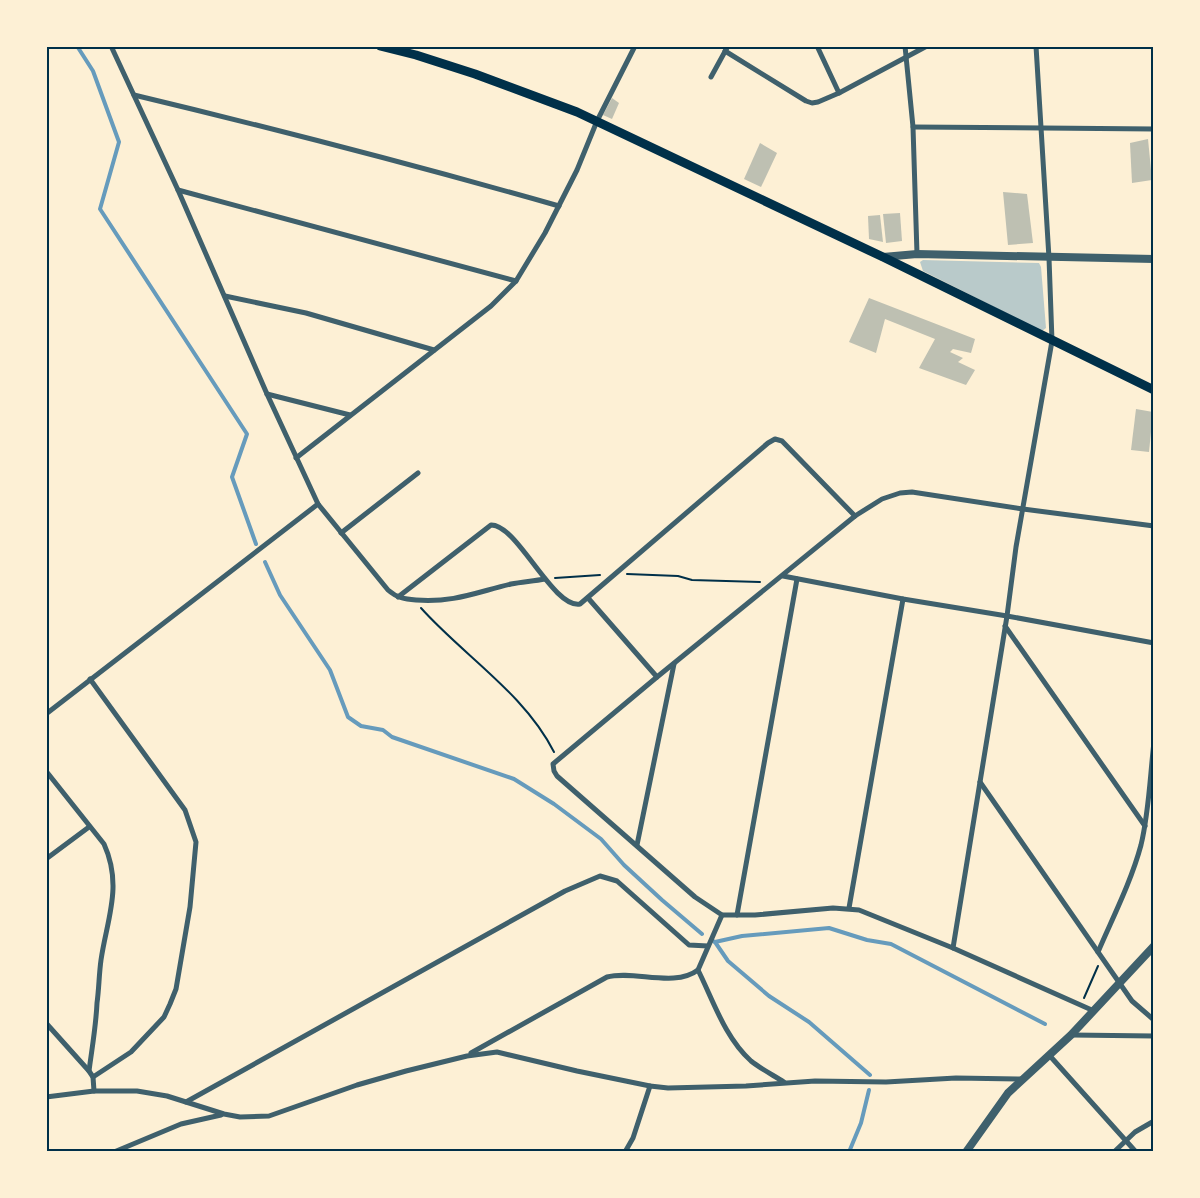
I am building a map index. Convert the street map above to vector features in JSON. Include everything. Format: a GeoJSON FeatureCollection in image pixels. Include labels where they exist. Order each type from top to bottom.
{"type":"FeatureCollection","features":[{"type":"Feature","properties":{"kind":"main road"},"geometry":{"type":"LineString","coordinates":[[380,46],[416,55],[475,74],[597,121],[882,256],[1154,390]]}},
{"type":"Feature","properties":{"kind":"street"},"geometry":{"type":"LineString","coordinates":[[111,46],[178,190],[267,394],[318,504],[388,590],[398,597],[426,601],[456,599],[511,584],[545,579]]}},
{"type":"Feature","properties":{"kind":"street"},"geometry":{"type":"LineString","coordinates":[[296,458],[501,297],[516,281],[559,206],[577,170],[597,121],[635,46]]}},
{"type":"Feature","properties":{"kind":"street"},"geometry":{"type":"LineString","coordinates":[[817,46],[839,93]]}},
{"type":"Feature","properties":{"kind":"street"},"geometry":{"type":"LineString","coordinates":[[905,46],[913,127],[917,254]]}},
{"type":"Feature","properties":{"kind":"street"},"geometry":{"type":"LineString","coordinates":[[712,77],[726,49],[812,103],[839,93],[927,46]]}},
{"type":"Feature","properties":{"kind":"street"},"geometry":{"type":"LineString","coordinates":[[953,948],[1007,616],[1016,547],[1052,341],[1036,46]]}},
{"type":"Feature","properties":{"kind":"street"},"geometry":{"type":"LineString","coordinates":[[134,95],[258,124],[559,206]]}},
{"type":"Feature","properties":{"kind":"street"},"geometry":{"type":"LineString","coordinates":[[913,127],[1154,129]]}},
{"type":"Feature","properties":{"kind":"street"},"geometry":{"type":"LineString","coordinates":[[178,190],[516,281]]}},
{"type":"Feature","properties":{"kind":"street"},"geometry":{"type":"LineString","coordinates":[[882,256],[917,254],[1154,259]]}},
{"type":"Feature","properties":{"kind":"street"},"geometry":{"type":"LineString","coordinates":[[225,296],[306,313],[434,350]]}},
{"type":"Feature","properties":{"kind":"street"},"geometry":{"type":"LineString","coordinates":[[267,394],[350,415]]}},
{"type":"Feature","properties":{"kind":"street"},"geometry":{"type":"LineString","coordinates":[[398,597],[491,524],[497,525],[505,531],[545,579],[573,604],[580,604],[775,439],[782,441],[855,516]]}},
{"type":"Feature","properties":{"kind":"street"},"geometry":{"type":"LineString","coordinates":[[341,532],[418,473]]}},
{"type":"Feature","properties":{"kind":"street"},"geometry":{"type":"LineString","coordinates":[[1094,1011],[953,948],[866,912],[849,908],[722,915],[695,897],[557,776],[553,764],[855,516],[891,496],[912,492],[1154,526]]}},
{"type":"Feature","properties":{"kind":"street"},"geometry":{"type":"LineString","coordinates":[[46,714],[318,504]]}},
{"type":"Feature","properties":{"kind":"street"},"geometry":{"type":"LineString","coordinates":[[783,576],[1154,643]]}},
{"type":"Feature","properties":{"kind":"street"},"geometry":{"type":"LineString","coordinates":[[737,915],[797,579]]}},
{"type":"Feature","properties":{"kind":"street"},"geometry":{"type":"LineString","coordinates":[[588,598],[657,677]]}},
{"type":"Feature","properties":{"kind":"street"},"geometry":{"type":"LineString","coordinates":[[849,908],[903,599]]}},
{"type":"Feature","properties":{"kind":"street"},"geometry":{"type":"LineString","coordinates":[[1005,626],[1144,826]]}},
{"type":"Feature","properties":{"kind":"street"},"geometry":{"type":"LineString","coordinates":[[637,845],[674,664]]}},
{"type":"Feature","properties":{"kind":"street"},"geometry":{"type":"LineString","coordinates":[[90,679],[185,810],[196,842],[190,907],[176,989],[170,1004],[164,1017],[131,1052],[93,1077]]}},
{"type":"Feature","properties":{"kind":"street"},"geometry":{"type":"LineString","coordinates":[[1098,952],[1134,868],[1144,826],[1154,742]]}},
{"type":"Feature","properties":{"kind":"street"},"geometry":{"type":"LineString","coordinates":[[46,770],[104,844],[113,871],[114,888],[101,959],[89,1071]]}},
{"type":"Feature","properties":{"kind":"street"},"geometry":{"type":"LineString","coordinates":[[980,782],[1132,1001],[1154,1020]]}},
{"type":"Feature","properties":{"kind":"street"},"geometry":{"type":"LineString","coordinates":[[46,859],[89,827]]}},
{"type":"Feature","properties":{"kind":"street"},"geometry":{"type":"LineString","coordinates":[[186,1102],[565,891],[600,876],[617,881],[688,945],[708,946]]}},
{"type":"Feature","properties":{"kind":"street"},"geometry":{"type":"LineString","coordinates":[[466,1056],[607,977],[624,974],[685,978],[698,970],[722,915]]}},
{"type":"Feature","properties":{"kind":"street"},"geometry":{"type":"LineString","coordinates":[[966,1152],[1000,1102],[1022,1079],[1050,1056],[1071,1035],[1154,946]]}},
{"type":"Feature","properties":{"kind":"street"},"geometry":{"type":"LineString","coordinates":[[698,970],[730,1035],[738,1046],[753,1063],[784,1082]]}},
{"type":"Feature","properties":{"kind":"street"},"geometry":{"type":"LineString","coordinates":[[46,1023],[89,1071],[93,1077],[94,1091]]}},
{"type":"Feature","properties":{"kind":"street"},"geometry":{"type":"LineString","coordinates":[[1071,1035],[1154,1036]]}},
{"type":"Feature","properties":{"kind":"street"},"geometry":{"type":"LineString","coordinates":[[46,1097],[94,1091],[145,1091],[224,1114],[240,1117],[269,1116],[357,1086],[466,1056],[497,1052],[650,1086],[686,1089],[815,1081],[886,1082],[956,1078],[1022,1079]]}},
{"type":"Feature","properties":{"kind":"street"},"geometry":{"type":"LineString","coordinates":[[1050,1056],[1136,1152]]}},
{"type":"Feature","properties":{"kind":"street"},"geometry":{"type":"LineString","coordinates":[[625,1152],[634,1138],[650,1086]]}},
{"type":"Feature","properties":{"kind":"street"},"geometry":{"type":"LineString","coordinates":[[114,1152],[181,1124],[224,1114]]}},
{"type":"Feature","properties":{"kind":"street"},"geometry":{"type":"LineString","coordinates":[[1114,1152],[1126,1140],[1154,1121]]}},
{"type":"Feature","properties":{"kind":"path"},"geometry":{"type":"LineString","coordinates":[[545,579],[616,574],[678,576],[692,580],[774,583]]}},
{"type":"Feature","properties":{"kind":"path"},"geometry":{"type":"LineString","coordinates":[[413,599],[440,630],[481,665],[536,722],[557,759]]}},
{"type":"Feature","properties":{"kind":"path"},"geometry":{"type":"LineString","coordinates":[[1081,1005],[1098,968],[1098,952]]}},
{"type":"Feature","properties":{"kind":"shaded area"},"geometry":{"type":"Polygon","coordinates":[[[923,260],[1039,263],[1041,267],[1046,328],[1042,331],[923,271],[920,262],[923,260]]]}},
{"type":"Feature","properties":{"kind":"building"},"geometry":{"type":"Polygon","coordinates":[[[612,98],[619,103],[612,119],[603,115],[612,98]]]}},
{"type":"Feature","properties":{"kind":"building"},"geometry":{"type":"Polygon","coordinates":[[[1148,139],[1152,180],[1132,183],[1130,143],[1148,139]]]}},
{"type":"Feature","properties":{"kind":"building"},"geometry":{"type":"Polygon","coordinates":[[[760,143],[777,153],[761,187],[744,179],[760,143]]]}},
{"type":"Feature","properties":{"kind":"building"},"geometry":{"type":"Polygon","coordinates":[[[1003,192],[1027,194],[1033,243],[1008,245],[1003,192]]]}},
{"type":"Feature","properties":{"kind":"building"},"geometry":{"type":"Polygon","coordinates":[[[900,213],[902,241],[886,243],[883,214],[900,213]]]}},
{"type":"Feature","properties":{"kind":"building"},"geometry":{"type":"Polygon","coordinates":[[[880,215],[883,242],[869,239],[868,216],[880,215]]]}},
{"type":"Feature","properties":{"kind":"building"},"geometry":{"type":"Polygon","coordinates":[[[869,298],[975,339],[971,353],[953,349],[950,352],[963,358],[958,362],[975,370],[966,385],[919,368],[935,339],[885,319],[876,353],[849,342],[869,298]]]}},
{"type":"Feature","properties":{"kind":"building"},"geometry":{"type":"Polygon","coordinates":[[[1136,409],[1153,412],[1149,452],[1131,450],[1136,409]]]}},
{"type":"Feature","properties":{"kind":"waterway"},"geometry":{"type":"LineString","coordinates":[[77,46],[93,71],[119,142],[100,209],[247,434],[232,477],[256,544]]}},
{"type":"Feature","properties":{"kind":"waterway"},"geometry":{"type":"LineString","coordinates":[[265,562],[280,595],[330,670],[348,717],[361,726],[383,730],[392,737],[514,779],[554,804],[601,839],[624,865],[702,934]]}},
{"type":"Feature","properties":{"kind":"waterway"},"geometry":{"type":"LineString","coordinates":[[713,941],[742,936],[829,928],[867,940],[891,944],[1045,1024]]}},
{"type":"Feature","properties":{"kind":"waterway"},"geometry":{"type":"LineString","coordinates":[[715,942],[728,961],[769,996],[809,1022],[870,1075]]}},
{"type":"Feature","properties":{"kind":"waterway"},"geometry":{"type":"LineString","coordinates":[[849,1152],[861,1123],[869,1090]]}}]}
